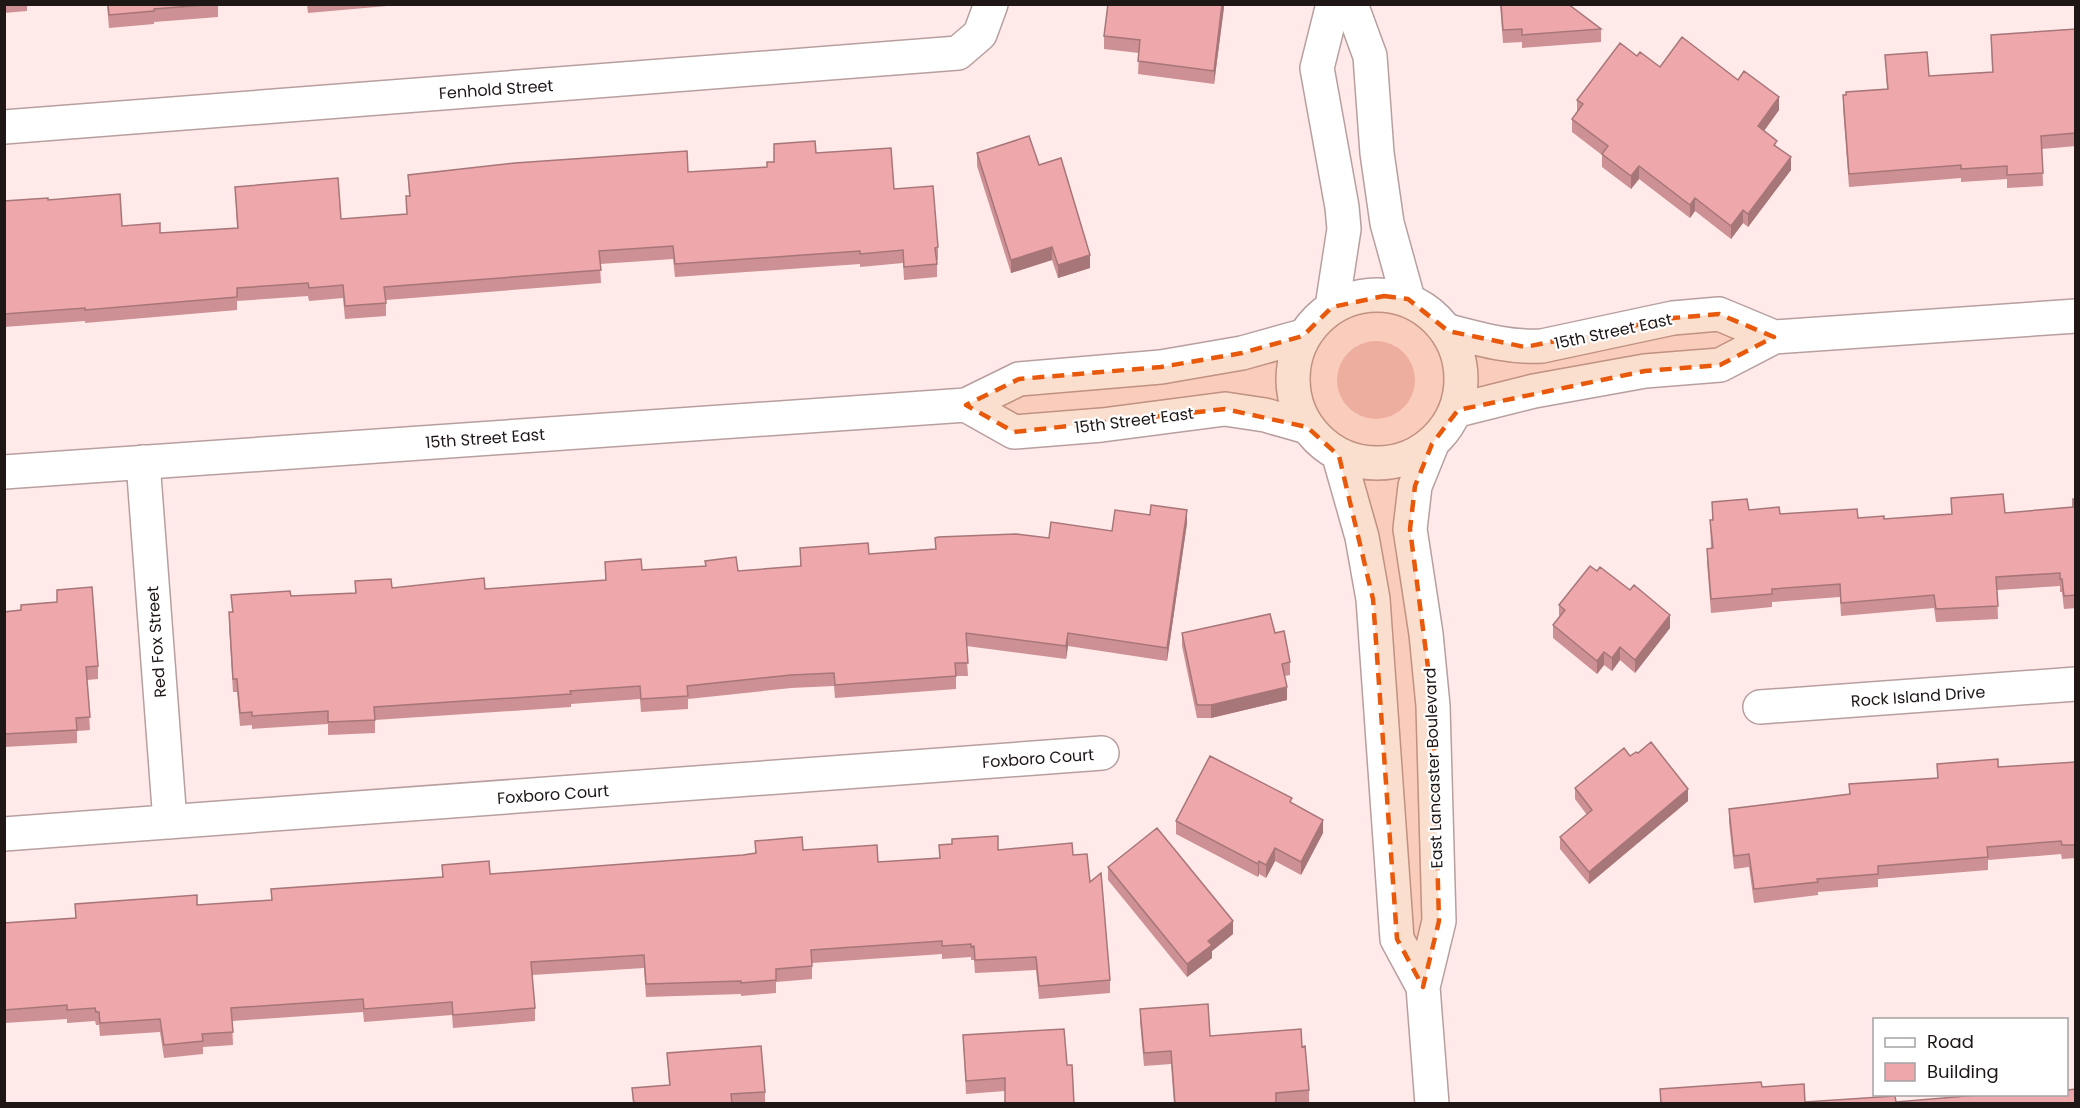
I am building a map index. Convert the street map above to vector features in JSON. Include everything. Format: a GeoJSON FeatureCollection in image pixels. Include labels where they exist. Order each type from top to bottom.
{"type":"FeatureCollection","features":[{"type":"Feature","properties":{"kind":"street"},"geometry":{"type":"LineString","coordinates":[[1332,307],[1344,229],[1317,68],[1333,4]]}},
{"type":"Feature","properties":{"kind":"street"},"geometry":{"type":"LineString","coordinates":[[1351,4],[1370,56],[1377,153],[1387,223],[1408,299]]}},
{"type":"Feature","properties":{"kind":"street","name":"Fenhold Street"},"geometry":{"type":"LineString","coordinates":[[4,127],[958,53],[986,19]]}},
{"type":"Feature","properties":{"kind":"street"},"geometry":{"type":"LineString","coordinates":[[1384,296],[1408,299],[1433,314],[1448,331],[1457,357],[1461,385],[1458,410],[1447,428],[1432,444],[1403,458],[1371,461],[1340,456],[1323,444],[1307,427],[1295,397],[1293,364],[1303,336],[1315,320],[1332,307],[1363,298],[1384,296]]}},
{"type":"Feature","properties":{"kind":"street","name":"15th Street East"},"geometry":{"type":"LineString","coordinates":[[1448,331],[1486,341],[1525,347],[1542,346],[1673,318],[1719,314],[1774,337]]}},
{"type":"Feature","properties":{"kind":"street","name":"15th Street East"},"geometry":{"type":"LineString","coordinates":[[1458,410],[1534,391],[1645,370],[1720,365],[1774,337],[2076,316]]}},
{"type":"Feature","properties":{"kind":"street","name":"15th Street East"},"geometry":{"type":"LineString","coordinates":[[4,472],[966,405],[1019,379],[1171,366],[1242,353],[1303,336]]}},
{"type":"Feature","properties":{"kind":"street","name":"15th Street East"},"geometry":{"type":"LineString","coordinates":[[966,405],[1014,432],[1102,425],[1226,409],[1266,415],[1307,427]]}},
{"type":"Feature","properties":{"kind":"street","name":"East Lancaster Boulevard"},"geometry":{"type":"LineString","coordinates":[[1432,444],[1415,486],[1410,529],[1426,634],[1434,718],[1439,921],[1423,987],[1432,1104]]}},
{"type":"Feature","properties":{"kind":"street","name":"East Lancaster Boulevard"},"geometry":{"type":"LineString","coordinates":[[1340,456],[1362,537],[1373,599],[1397,939],[1423,987]]}},
{"type":"Feature","properties":{"kind":"street","name":"Red Fox Street"},"geometry":{"type":"LineString","coordinates":[[143,462],[170,822]]}},
{"type":"Feature","properties":{"kind":"street","name":"Rock Island Drive"},"geometry":{"type":"LineString","coordinates":[[1760,707],[2076,684]]}},
{"type":"Feature","properties":{"kind":"street","name":"Foxboro Court"},"geometry":{"type":"LineString","coordinates":[[4,834],[1102,753]]}},
{"type":"Feature","properties":{"kind":"highlighted area"},"geometry":{"type":"Polygon","coordinates":[[[1384,296],[1408,299],[1448,331],[1525,347],[1673,318],[1719,314],[1774,337],[1720,365],[1645,371],[1458,410],[1432,444],[1415,486],[1410,529],[1433,706],[1439,921],[1423,987],[1397,939],[1373,599],[1339,456],[1307,427],[1225,409],[1014,432],[966,405],[1019,379],[1161,367],[1242,353],[1303,336],[1332,307],[1384,296]]]}},
{"type":"Feature","properties":{"kind":"shaded area"},"geometry":{"type":"Polygon","coordinates":[[[1368,341],[1384,341],[1398,347],[1409,358],[1415,372],[1415,388],[1409,402],[1398,413],[1384,419],[1368,419],[1354,413],[1343,402],[1337,388],[1337,372],[1343,358],[1354,347],[1368,341]]]}},
{"type":"Feature","properties":{"kind":"building"},"geometry":{"type":"Polygon","coordinates":[[[108,4],[217,4],[109,15],[108,4]]]}},
{"type":"Feature","properties":{"kind":"building"},"geometry":{"type":"Polygon","coordinates":[[[1108,4],[1222,4],[1214,71],[1138,61],[1140,40],[1104,36],[1108,4]]]}},
{"type":"Feature","properties":{"kind":"building"},"geometry":{"type":"Polygon","coordinates":[[[1501,4],[1568,4],[1601,29],[1522,35],[1522,29],[1503,30],[1501,4]]]}},
{"type":"Feature","properties":{"kind":"building"},"geometry":{"type":"Polygon","coordinates":[[[2076,29],[2076,133],[2041,136],[2043,173],[2007,175],[2007,166],[1961,169],[1961,165],[1849,174],[1843,95],[1846,95],[1846,92],[1888,89],[1885,55],[1927,52],[1929,76],[1993,72],[1991,35],[2076,29]]]}},
{"type":"Feature","properties":{"kind":"building"},"geometry":{"type":"Polygon","coordinates":[[[1682,37],[1738,80],[1744,71],[1779,97],[1758,126],[1777,141],[1774,145],[1791,157],[1748,214],[1743,210],[1731,226],[1695,198],[1690,205],[1639,166],[1631,176],[1602,154],[1608,146],[1572,119],[1583,104],[1577,100],[1620,43],[1637,56],[1640,52],[1660,67],[1682,37]]]}},
{"type":"Feature","properties":{"kind":"building"},"geometry":{"type":"Polygon","coordinates":[[[1029,136],[1039,165],[1061,158],[1090,255],[1058,265],[1052,247],[1011,260],[977,153],[1029,136]]]}},
{"type":"Feature","properties":{"kind":"building"},"geometry":{"type":"Polygon","coordinates":[[[815,141],[816,153],[891,148],[894,189],[933,186],[938,247],[935,248],[937,264],[904,267],[903,250],[675,264],[673,246],[599,251],[601,270],[384,287],[386,303],[345,306],[343,285],[309,288],[308,283],[237,288],[237,297],[85,310],[85,308],[4,314],[4,201],[120,194],[122,226],[160,223],[160,233],[238,228],[235,187],[338,178],[341,219],[407,214],[406,196],[410,196],[408,175],[515,163],[687,151],[688,172],[767,167],[767,162],[774,162],[774,144],[815,141]]]}},
{"type":"Feature","properties":{"kind":"building"},"geometry":{"type":"Polygon","coordinates":[[[2003,494],[2005,513],[2073,507],[2073,499],[2076,499],[2076,595],[2064,596],[2060,573],[1996,577],[1998,606],[1936,609],[1934,595],[1841,603],[1840,584],[1772,589],[1772,594],[1711,599],[1707,549],[1713,548],[1710,520],[1713,520],[1712,502],[1747,499],[1749,510],[1779,507],[1780,514],[1857,509],[1858,518],[1884,516],[1884,519],[1952,514],[1951,498],[2003,494]]]}},
{"type":"Feature","properties":{"kind":"building"},"geometry":{"type":"Polygon","coordinates":[[[1151,505],[1187,510],[1167,648],[1068,633],[1066,646],[966,633],[968,663],[955,663],[956,676],[835,685],[834,673],[791,675],[687,686],[688,696],[641,699],[640,686],[570,691],[571,694],[374,707],[375,720],[328,722],[328,711],[252,716],[252,712],[240,713],[237,679],[233,679],[229,612],[233,612],[231,595],[290,591],[291,596],[356,593],[355,581],[391,579],[392,588],[484,578],[485,589],[606,580],[605,562],[641,559],[642,570],[706,566],[705,561],[736,557],[738,571],[801,566],[800,548],[868,543],[869,554],[936,549],[935,538],[938,537],[1016,534],[1049,538],[1051,522],[1112,531],[1115,510],[1150,515],[1151,505]]]}},
{"type":"Feature","properties":{"kind":"building"},"geometry":{"type":"Polygon","coordinates":[[[1590,566],[1597,571],[1600,567],[1630,590],[1634,585],[1670,615],[1635,660],[1620,647],[1612,658],[1604,652],[1597,661],[1553,625],[1565,610],[1559,605],[1590,566]]]}},
{"type":"Feature","properties":{"kind":"building"},"geometry":{"type":"Polygon","coordinates":[[[92,587],[98,666],[86,667],[90,717],[76,718],[77,730],[4,734],[4,612],[21,610],[21,605],[57,602],[57,590],[92,587]]]}},
{"type":"Feature","properties":{"kind":"building"},"geometry":{"type":"Polygon","coordinates":[[[1270,614],[1275,633],[1284,631],[1290,662],[1282,664],[1287,687],[1211,705],[1197,705],[1182,633],[1270,614]]]}},
{"type":"Feature","properties":{"kind":"building"},"geometry":{"type":"Polygon","coordinates":[[[1651,742],[1688,789],[1589,872],[1560,837],[1592,810],[1575,788],[1624,748],[1630,756],[1638,753],[1651,742]]]}},
{"type":"Feature","properties":{"kind":"building"},"geometry":{"type":"Polygon","coordinates":[[[1210,756],[1292,798],[1290,802],[1323,820],[1301,862],[1275,848],[1266,865],[1259,861],[1258,864],[1176,821],[1210,756]]]}},
{"type":"Feature","properties":{"kind":"building"},"geometry":{"type":"Polygon","coordinates":[[[1998,759],[1998,767],[2076,762],[2076,845],[2062,845],[2061,841],[1987,847],[1988,857],[1878,866],[1878,874],[1817,879],[1818,882],[1754,889],[1749,854],[1734,856],[1729,809],[1850,794],[1849,784],[1938,778],[1937,764],[1998,759]]]}},
{"type":"Feature","properties":{"kind":"building"},"geometry":{"type":"Polygon","coordinates":[[[1157,828],[1233,921],[1208,941],[1212,945],[1187,964],[1108,867],[1157,828]]]}},
{"type":"Feature","properties":{"kind":"building"},"geometry":{"type":"Polygon","coordinates":[[[998,836],[998,850],[1072,843],[1073,855],[1087,854],[1090,882],[1101,873],[1110,980],[1039,986],[1036,957],[975,960],[974,946],[971,947],[971,944],[942,946],[942,941],[811,950],[812,966],[776,969],[776,980],[741,983],[741,981],[646,984],[644,955],[531,962],[535,1008],[453,1015],[452,1002],[364,1009],[363,999],[231,1008],[233,1032],[202,1034],[203,1041],[164,1045],[160,1019],[100,1023],[99,1012],[96,1012],[95,1008],[67,1010],[67,1005],[4,1010],[4,923],[76,918],[75,904],[197,895],[197,905],[272,900],[271,889],[443,877],[442,865],[489,861],[490,874],[743,855],[756,853],[755,841],[802,837],[803,850],[877,845],[878,862],[940,858],[939,845],[952,844],[952,839],[998,836]]]}},
{"type":"Feature","properties":{"kind":"building"},"geometry":{"type":"Polygon","coordinates":[[[1208,1004],[1210,1036],[1301,1029],[1309,1090],[1276,1093],[1276,1104],[1175,1104],[1171,1051],[1144,1053],[1140,1009],[1208,1004]]]}},
{"type":"Feature","properties":{"kind":"building"},"geometry":{"type":"Polygon","coordinates":[[[1064,1029],[1067,1065],[1072,1065],[1074,1104],[1005,1104],[1005,1078],[966,1081],[963,1035],[1064,1029]]]}},
{"type":"Feature","properties":{"kind":"building"},"geometry":{"type":"Polygon","coordinates":[[[761,1046],[765,1092],[731,1094],[732,1104],[634,1104],[632,1088],[670,1085],[667,1053],[761,1046]]]}},
{"type":"Feature","properties":{"kind":"building"},"geometry":{"type":"Polygon","coordinates":[[[1761,1082],[1762,1087],[1804,1084],[1805,1102],[1895,1096],[1896,1102],[1967,1096],[2068,1096],[2068,1090],[2076,1089],[2076,1104],[1661,1104],[1660,1089],[1761,1082]]]}}]}
